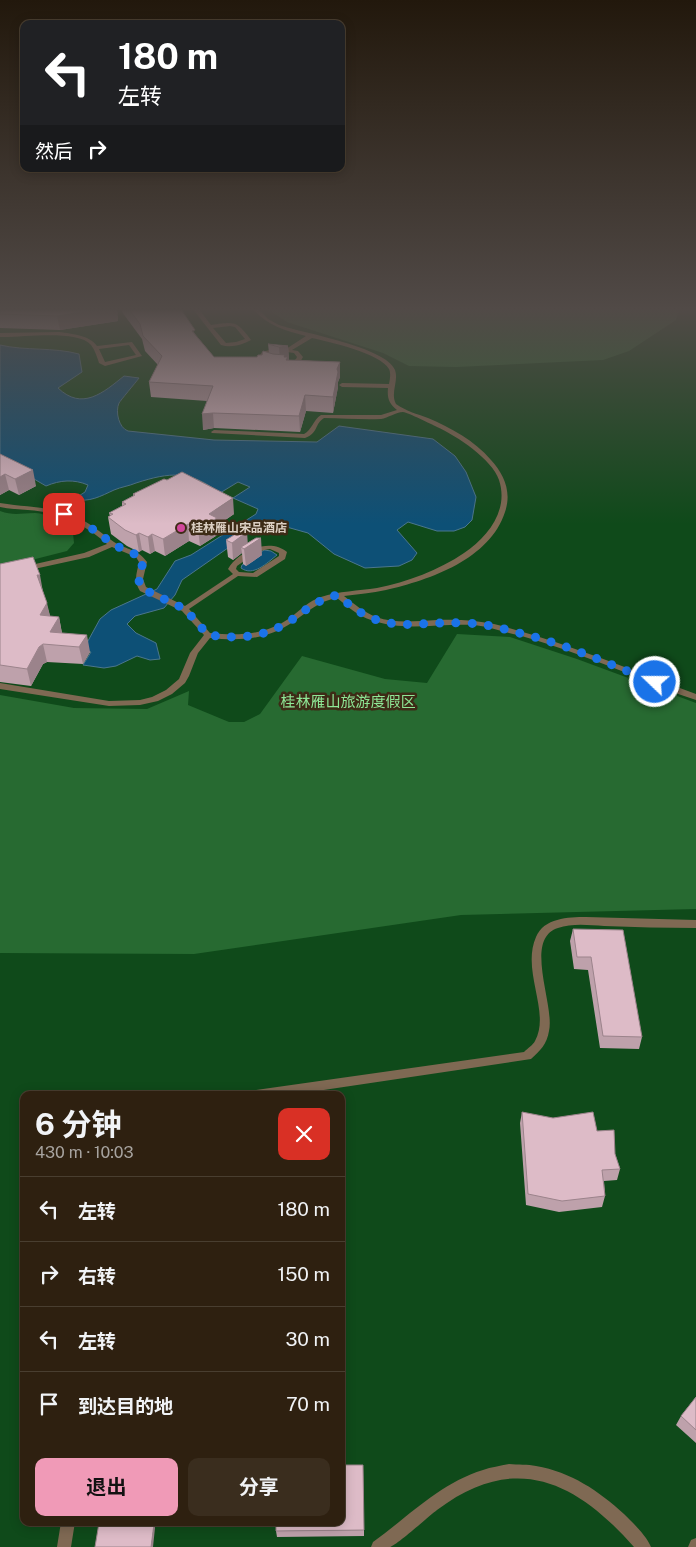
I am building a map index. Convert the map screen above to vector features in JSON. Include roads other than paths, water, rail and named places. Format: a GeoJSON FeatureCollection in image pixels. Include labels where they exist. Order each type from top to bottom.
{"type":"FeatureCollection","features":[{"type":"Feature","properties":{"kind":"lane"},"geometry":{"type":"LineString","coordinates":[[0,505],[40,509],[64,514],[98,532],[112,544],[139,556],[143,562],[138,579],[139,585],[143,589],[185,609],[208,635],[237,638],[262,635],[289,621],[312,604],[338,595],[384,589],[450,566],[481,544],[499,519],[503,504],[502,481],[499,472],[486,458],[457,434],[404,410],[391,400],[392,380]]}},
{"type":"Feature","properties":{"kind":"lane"},"geometry":{"type":"LineString","coordinates":[[342,385],[391,386]]}},
{"type":"Feature","properties":{"kind":"lane"},"geometry":{"type":"LineString","coordinates":[[214,432],[305,436],[311,434],[318,418],[323,416],[382,417],[404,410]]}},
{"type":"Feature","properties":{"kind":"lane"},"geometry":{"type":"LineString","coordinates":[[17,571],[86,555],[112,544]]}},
{"type":"Feature","properties":{"kind":"lane"},"geometry":{"type":"LineString","coordinates":[[185,609],[237,574],[254,575],[282,557],[283,552],[271,546],[262,547],[234,565],[232,569],[237,574]]}},
{"type":"Feature","properties":{"kind":"lane"},"geometry":{"type":"LineString","coordinates":[[338,595],[361,614],[380,622],[412,625],[474,623],[522,633],[591,655],[640,676],[696,696]]}},
{"type":"Feature","properties":{"kind":"lane"},"geometry":{"type":"LineString","coordinates":[[0,686],[99,703],[127,705],[148,701],[169,691],[183,680],[188,672],[190,662],[208,635]]}},
{"type":"Feature","properties":{"kind":"lane"},"geometry":{"type":"LineString","coordinates":[[284,1091],[526,1056],[536,1048],[544,1034],[536,954],[537,941],[544,931],[556,924],[570,922],[696,924]]}},
{"type":"Feature","properties":{"kind":"lane"},"geometry":{"type":"LineString","coordinates":[[378,1547],[453,1490],[488,1474],[518,1470],[538,1472],[581,1488],[626,1528],[644,1547]]}},
{"type":"Feature","properties":{"kind":"lane"},"geometry":{"type":"LineString","coordinates":[[64,1547],[67,1526]]}},
{"type":"Feature","properties":{"kind":"water"},"geometry":{"type":"Polygon","coordinates":[[[0,380],[70,380],[58,388],[67,395],[84,399],[100,393],[118,380],[137,380],[118,407],[120,423],[128,431],[214,440],[317,442],[339,426],[433,439],[455,456],[466,472],[476,497],[472,520],[465,527],[454,531],[437,531],[408,522],[397,530],[417,553],[412,560],[399,566],[365,568],[334,554],[308,533],[283,526],[258,527],[182,580],[175,595],[164,608],[135,616],[127,624],[136,633],[156,643],[160,659],[150,660],[137,656],[116,666],[104,668],[83,665],[91,652],[83,650],[100,619],[111,610],[157,589],[175,561],[191,555],[256,514],[258,509],[233,498],[250,487],[238,482],[220,493],[199,480],[180,475],[170,475],[148,479],[117,489],[100,497],[79,500],[74,499],[85,492],[88,485],[67,481],[56,482],[46,486],[0,459],[0,380]]]}},
{"type":"Feature","properties":{"kind":"water"},"geometry":{"type":"Polygon","coordinates":[[[264,550],[271,551],[277,555],[255,570],[250,571],[241,568],[242,565],[264,550]]]}},
{"type":"Feature","properties":{"kind":"place","name":"桂林雁山宋品酒店"},"geometry":{"type":"Point","coordinates":[181,528]}},
{"type":"Feature","properties":{"kind":"park label","name":"桂林雁山旅游度假区"},"geometry":{"type":"Point","coordinates":[348,701]}}]}
